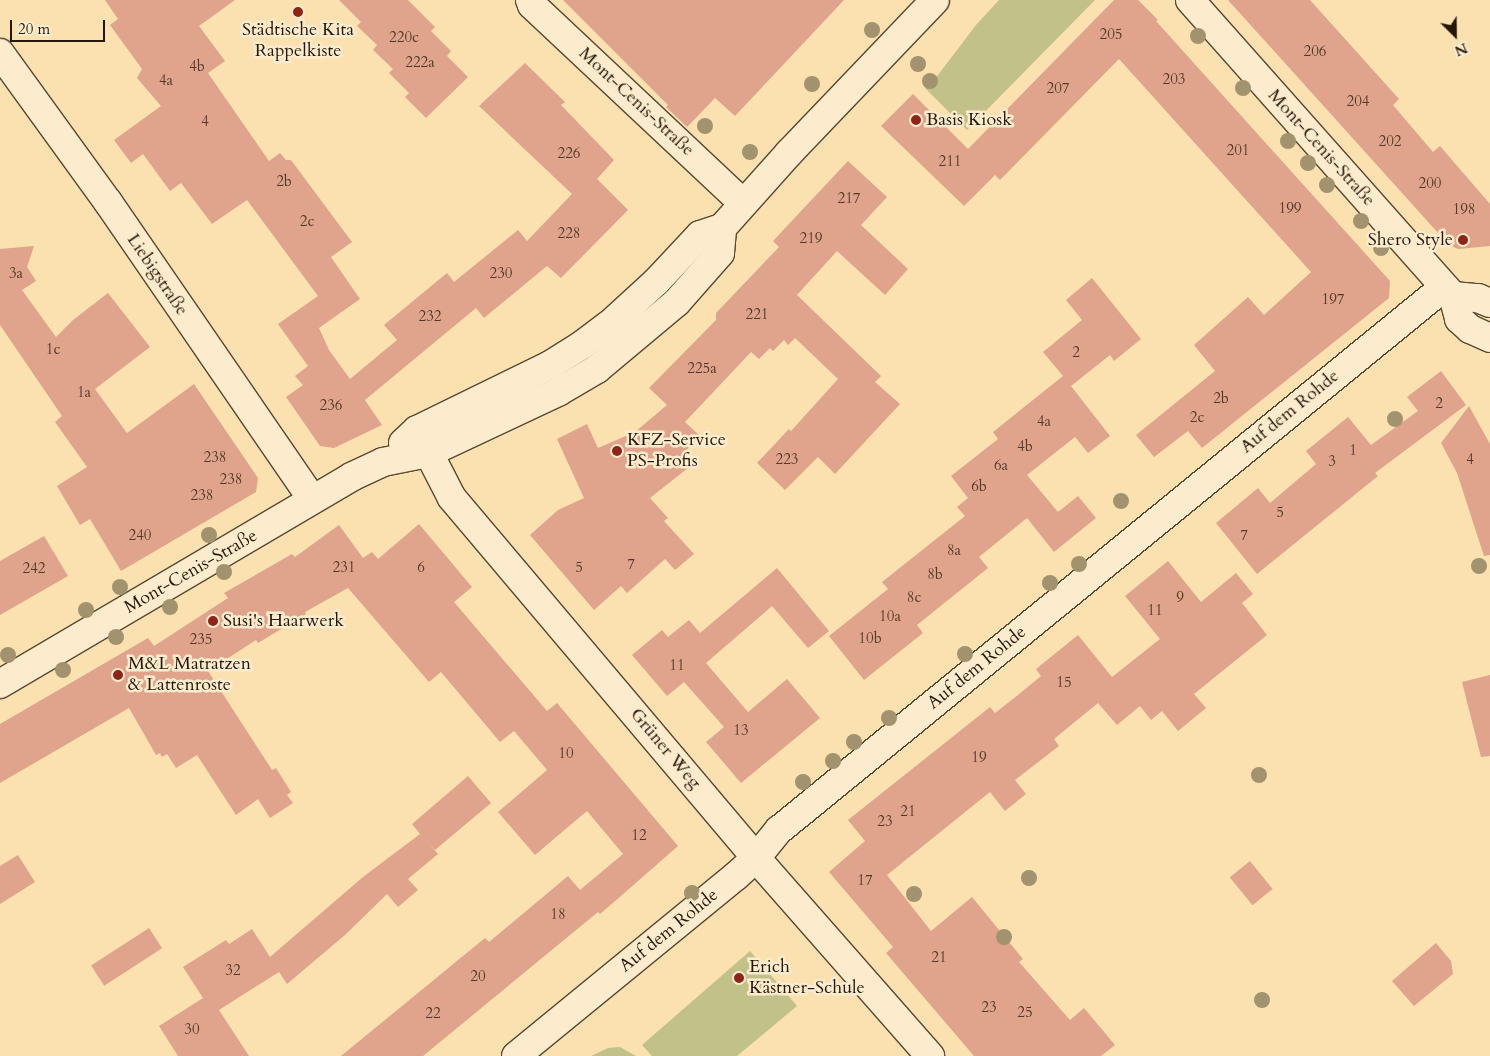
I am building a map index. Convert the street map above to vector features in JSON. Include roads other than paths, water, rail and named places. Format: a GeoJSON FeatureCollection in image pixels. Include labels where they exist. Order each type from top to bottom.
{"type":"FeatureCollection","features":[{"type":"Feature","properties":{"kind":"street","name":"Mont-Cenis-Straße"},"geometry":{"type":"LineString","coordinates":[[530,0],[532,5],[743,203]]}},
{"type":"Feature","properties":{"kind":"street","name":"Mont-Cenis-Straße"},"geometry":{"type":"LineString","coordinates":[[0,684],[312,499],[422,442],[558,392],[620,352],[677,302],[720,253],[722,228],[743,203],[935,0]]}},
{"type":"Feature","properties":{"kind":"street","name":"Mont-Cenis-Straße"},"geometry":{"type":"LineString","coordinates":[[1190,0],[1448,291],[1460,319],[1470,329],[1490,338]]}},
{"type":"Feature","properties":{"kind":"street","name":"Liebigstraße"},"geometry":{"type":"LineString","coordinates":[[0,53],[108,202],[312,499]]}},
{"type":"Feature","properties":{"kind":"street"},"geometry":{"type":"LineString","coordinates":[[1448,291],[1478,298],[1490,303]]}},
{"type":"Feature","properties":{"kind":"street","name":"Auf dem Rohde"},"geometry":{"type":"LineString","coordinates":[[516,1056],[756,858],[778,830],[1448,291]]}},
{"type":"Feature","properties":{"kind":"street","name":"Grüner Weg"},"geometry":{"type":"LineString","coordinates":[[422,442],[452,498],[756,858],[930,1056]]}},
{"type":"Feature","properties":{"kind":"place","name":"Städtische Kita Rappelkiste"},"geometry":{"type":"Point","coordinates":[298,12]}},
{"type":"Feature","properties":{"kind":"place","name":"Basis Kiosk"},"geometry":{"type":"Point","coordinates":[916,120]}},
{"type":"Feature","properties":{"kind":"place","name":"Shero Style"},"geometry":{"type":"Point","coordinates":[1463,240]}},
{"type":"Feature","properties":{"kind":"place","name":"KFZ-Service PS-Profis"},"geometry":{"type":"Point","coordinates":[617,451]}},
{"type":"Feature","properties":{"kind":"place","name":"Susi's Haarwerk"},"geometry":{"type":"Point","coordinates":[213,621]}},
{"type":"Feature","properties":{"kind":"place","name":"M&L Matratzen & Lattenroste"},"geometry":{"type":"Point","coordinates":[118,675]}},
{"type":"Feature","properties":{"kind":"place","name":"Erich Kästner-Schule"},"geometry":{"type":"Point","coordinates":[739,978]}}]}
